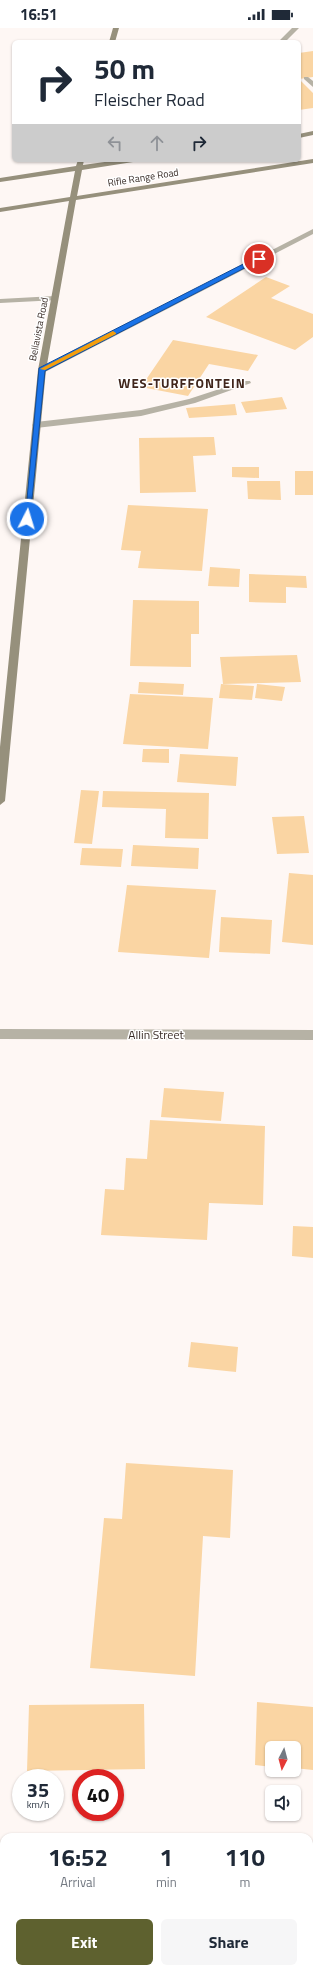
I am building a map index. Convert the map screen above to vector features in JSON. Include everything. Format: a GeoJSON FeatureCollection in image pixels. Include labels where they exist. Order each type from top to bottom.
{"type":"FeatureCollection","features":[{"type":"Feature","properties":{"kind":"street"},"geometry":{"type":"LineString","coordinates":[[113,40],[116,28]]}},
{"type":"Feature","properties":{"kind":"street"},"geometry":{"type":"LineString","coordinates":[[284,40],[294,32],[296,28]]}},
{"type":"Feature","properties":{"kind":"street"},"geometry":{"type":"LineString","coordinates":[[306,78],[313,85]]}},
{"type":"Feature","properties":{"kind":"street"},"geometry":{"type":"LineString","coordinates":[[301,136],[313,133]]}},
{"type":"Feature","properties":{"kind":"street","name":"Rifle Range Road"},"geometry":{"type":"LineString","coordinates":[[0,210],[313,161]]}},
{"type":"Feature","properties":{"kind":"street","name":"Rifle Range Road"},"geometry":{"type":"LineString","coordinates":[[0,180],[81,164],[107,162]]}},
{"type":"Feature","properties":{"kind":"street","name":"Bellavista Road"},"geometry":{"type":"LineString","coordinates":[[0,801],[42,370],[65,236],[81,164]]}},
{"type":"Feature","properties":{"kind":"street"},"geometry":{"type":"LineString","coordinates":[[42,370],[313,231]]}},
{"type":"Feature","properties":{"kind":"street"},"geometry":{"type":"LineString","coordinates":[[0,301],[55,298]]}},
{"type":"Feature","properties":{"kind":"street"},"geometry":{"type":"LineString","coordinates":[[36,425],[141,413],[192,401],[247,383]]}},
{"type":"Feature","properties":{"kind":"street","name":"Allin Street"},"geometry":{"type":"LineString","coordinates":[[0,1034],[313,1035]]}},
{"type":"Feature","properties":{"kind":"building"},"geometry":{"type":"Polygon","coordinates":[[[313,51],[313,77],[301,79],[301,53],[313,51]]]}},
{"type":"Feature","properties":{"kind":"building"},"geometry":{"type":"Polygon","coordinates":[[[301,81],[313,93],[313,108],[301,110],[301,81]]]}},
{"type":"Feature","properties":{"kind":"building"},"geometry":{"type":"Polygon","coordinates":[[[266,277],[290,286],[271,298],[313,314],[313,337],[295,350],[206,317],[266,277]]]}},
{"type":"Feature","properties":{"kind":"building"},"geometry":{"type":"Polygon","coordinates":[[[173,340],[258,355],[248,371],[209,364],[188,396],[141,387],[173,340]]]}},
{"type":"Feature","properties":{"kind":"building"},"geometry":{"type":"Polygon","coordinates":[[[282,397],[287,409],[246,413],[241,402],[282,397]]]}},
{"type":"Feature","properties":{"kind":"building"},"geometry":{"type":"Polygon","coordinates":[[[235,404],[237,415],[189,418],[186,408],[235,404]]]}},
{"type":"Feature","properties":{"kind":"building"},"geometry":{"type":"Polygon","coordinates":[[[214,437],[216,455],[193,456],[196,492],[140,493],[139,438],[214,437]]]}},
{"type":"Feature","properties":{"kind":"building"},"geometry":{"type":"Polygon","coordinates":[[[232,467],[259,467],[259,478],[232,477],[232,467]]]}},
{"type":"Feature","properties":{"kind":"building"},"geometry":{"type":"Polygon","coordinates":[[[295,471],[313,471],[313,495],[295,495],[295,471]]]}},
{"type":"Feature","properties":{"kind":"building"},"geometry":{"type":"Polygon","coordinates":[[[247,481],[280,481],[281,500],[248,499],[247,481]]]}},
{"type":"Feature","properties":{"kind":"building"},"geometry":{"type":"Polygon","coordinates":[[[128,505],[208,509],[202,571],[138,568],[141,551],[121,550],[128,505]]]}},
{"type":"Feature","properties":{"kind":"building"},"geometry":{"type":"Polygon","coordinates":[[[210,567],[240,569],[239,587],[208,586],[210,567]]]}},
{"type":"Feature","properties":{"kind":"building"},"geometry":{"type":"Polygon","coordinates":[[[249,574],[306,576],[307,588],[286,587],[286,603],[249,602],[249,574]]]}},
{"type":"Feature","properties":{"kind":"building"},"geometry":{"type":"Polygon","coordinates":[[[133,600],[199,601],[199,634],[191,634],[191,667],[130,666],[133,600]]]}},
{"type":"Feature","properties":{"kind":"building"},"geometry":{"type":"Polygon","coordinates":[[[297,655],[301,682],[223,684],[220,657],[297,655]]]}},
{"type":"Feature","properties":{"kind":"building"},"geometry":{"type":"Polygon","coordinates":[[[139,682],[184,684],[183,695],[138,693],[139,682]]]}},
{"type":"Feature","properties":{"kind":"building"},"geometry":{"type":"Polygon","coordinates":[[[221,684],[254,686],[252,700],[219,698],[221,684]]]}},
{"type":"Feature","properties":{"kind":"building"},"geometry":{"type":"Polygon","coordinates":[[[257,684],[285,687],[282,701],[255,698],[257,684]]]}},
{"type":"Feature","properties":{"kind":"building"},"geometry":{"type":"Polygon","coordinates":[[[130,694],[213,698],[208,749],[123,744],[130,694]]]}},
{"type":"Feature","properties":{"kind":"building"},"geometry":{"type":"Polygon","coordinates":[[[143,749],[169,749],[169,763],[142,762],[143,749]]]}},
{"type":"Feature","properties":{"kind":"building"},"geometry":{"type":"Polygon","coordinates":[[[180,754],[238,757],[236,786],[177,782],[180,754]]]}},
{"type":"Feature","properties":{"kind":"building"},"geometry":{"type":"Polygon","coordinates":[[[81,790],[99,791],[92,844],[74,843],[81,790]]]}},
{"type":"Feature","properties":{"kind":"building"},"geometry":{"type":"Polygon","coordinates":[[[103,791],[209,793],[208,839],[165,838],[166,809],[102,807],[103,791]]]}},
{"type":"Feature","properties":{"kind":"building"},"geometry":{"type":"Polygon","coordinates":[[[304,816],[309,853],[277,854],[272,817],[304,816]]]}},
{"type":"Feature","properties":{"kind":"building"},"geometry":{"type":"Polygon","coordinates":[[[133,845],[199,848],[198,869],[131,866],[133,845]]]}},
{"type":"Feature","properties":{"kind":"building"},"geometry":{"type":"Polygon","coordinates":[[[82,848],[123,849],[121,867],[80,865],[82,848]]]}},
{"type":"Feature","properties":{"kind":"building"},"geometry":{"type":"Polygon","coordinates":[[[289,873],[313,875],[313,945],[282,942],[289,873]]]}},
{"type":"Feature","properties":{"kind":"building"},"geometry":{"type":"Polygon","coordinates":[[[127,885],[216,890],[209,958],[118,952],[127,885]]]}},
{"type":"Feature","properties":{"kind":"building"},"geometry":{"type":"Polygon","coordinates":[[[221,917],[272,920],[270,954],[219,952],[221,917]]]}},
{"type":"Feature","properties":{"kind":"building"},"geometry":{"type":"Polygon","coordinates":[[[164,1088],[224,1092],[221,1121],[161,1117],[164,1088]]]}},
{"type":"Feature","properties":{"kind":"building"},"geometry":{"type":"Polygon","coordinates":[[[150,1120],[265,1126],[263,1205],[209,1203],[207,1240],[101,1235],[105,1189],[124,1190],[126,1158],[147,1159],[150,1120]]]}},
{"type":"Feature","properties":{"kind":"building"},"geometry":{"type":"Polygon","coordinates":[[[293,1226],[313,1227],[313,1258],[292,1256],[293,1226]]]}},
{"type":"Feature","properties":{"kind":"building"},"geometry":{"type":"Polygon","coordinates":[[[191,1342],[238,1347],[236,1372],[188,1367],[191,1342]]]}},
{"type":"Feature","properties":{"kind":"building"},"geometry":{"type":"Polygon","coordinates":[[[126,1463],[233,1470],[230,1538],[203,1536],[195,1676],[90,1668],[104,1518],[122,1519],[126,1463]]]}},
{"type":"Feature","properties":{"kind":"building"},"geometry":{"type":"Polygon","coordinates":[[[257,1702],[313,1707],[313,1770],[301,1769],[301,1741],[265,1741],[265,1766],[255,1765],[257,1702]]]}},
{"type":"Feature","properties":{"kind":"building"},"geometry":{"type":"Polygon","coordinates":[[[144,1704],[145,1769],[72,1769],[72,1770],[64,1770],[64,1769],[27,1769],[29,1705],[144,1704]]]}},
{"type":"Feature","properties":{"kind":"slow traffic"},"geometry":{"type":"LineString","coordinates":[[43,369],[113,333]]}},
{"type":"Feature","properties":{"kind":"district","name":"WES-TURFFONTEIN"},"geometry":{"type":"Point","coordinates":[182,383]}},
{"type":"Feature","properties":{"kind":"route"},"geometry":{"type":"LineString","coordinates":[[27,519],[42,370],[259,259]]}}]}
